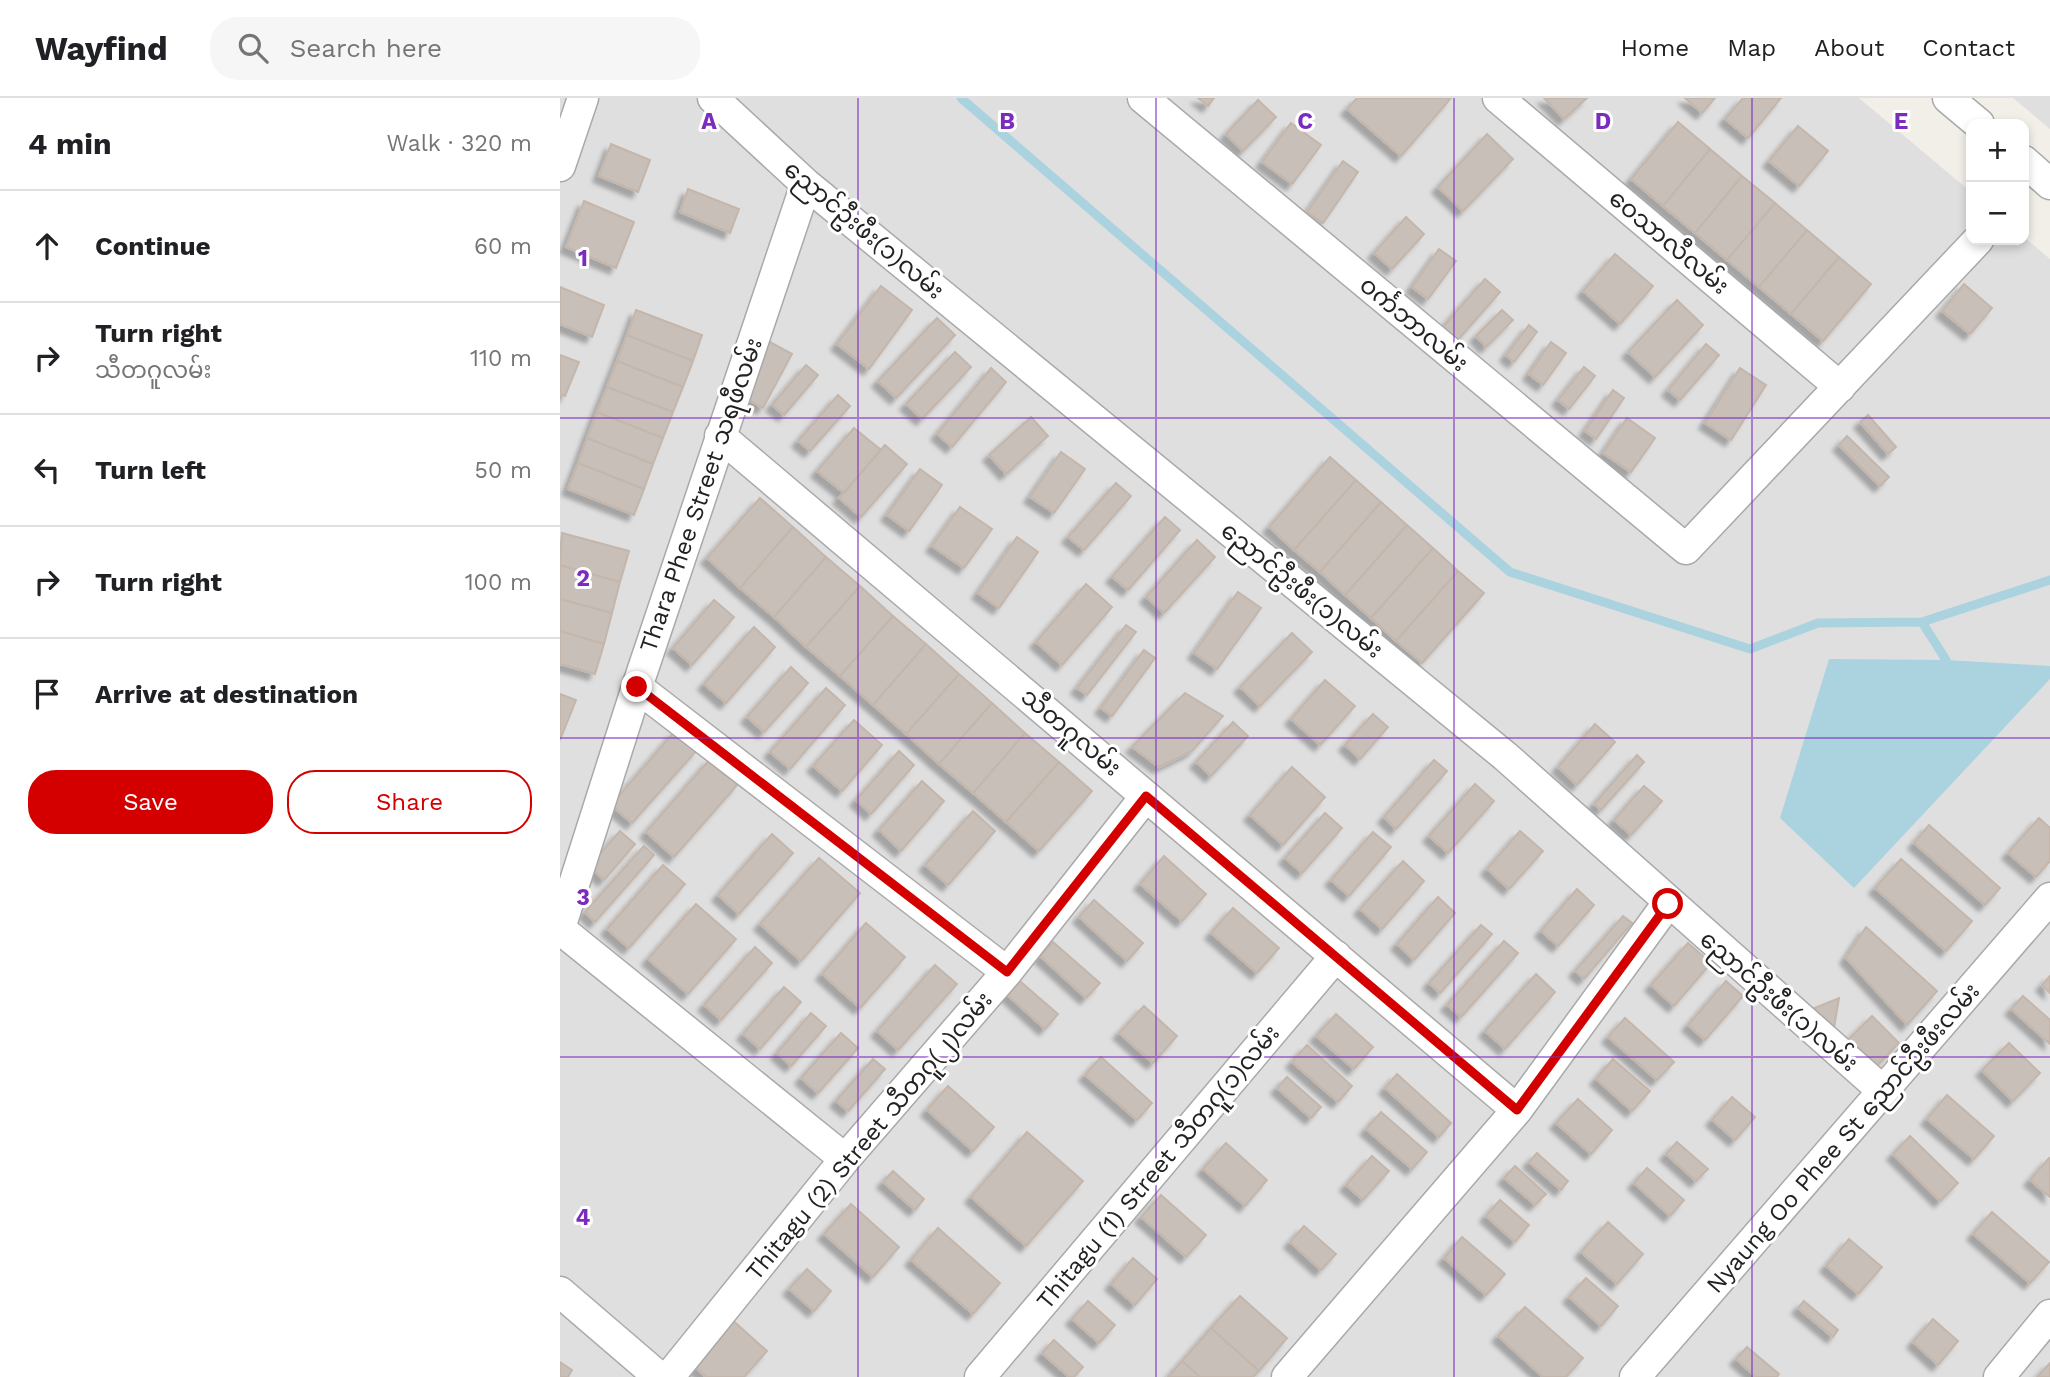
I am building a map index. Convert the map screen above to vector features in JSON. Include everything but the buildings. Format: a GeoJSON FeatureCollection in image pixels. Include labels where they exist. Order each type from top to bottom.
{"type":"FeatureCollection","features":[{"type":"Feature","properties":{"kind":"street"},"geometry":{"type":"LineString","coordinates":[[560,166],[583,98]]}},
{"type":"Feature","properties":{"kind":"street","name":"ညောင်ဦးဖီး(၁)လမ်း"},"geometry":{"type":"LineString","coordinates":[[713,98],[806,184],[1505,756],[1668,904],[1883,1091]]}},
{"type":"Feature","properties":{"kind":"street","name":"ဝင်္ကဘာလမ်း"},"geometry":{"type":"LineString","coordinates":[[1143,98],[1686,549],[1840,387]]}},
{"type":"Feature","properties":{"kind":"street","name":"ဝေသာလီလမ်း"},"geometry":{"type":"LineString","coordinates":[[1498,98],[1840,387]]}},
{"type":"Feature","properties":{"kind":"street"},"geometry":{"type":"LineString","coordinates":[[1948,98],[1973,119]]}},
{"type":"Feature","properties":{"kind":"street","name":"Thara Phee Street သရဖီလမ်း"},"geometry":{"type":"LineString","coordinates":[[560,929],[637,687],[806,184]]}},
{"type":"Feature","properties":{"kind":"street"},"geometry":{"type":"LineString","coordinates":[[1840,387],[1973,245]]}},
{"type":"Feature","properties":{"kind":"street","name":"သီတဂူလမ်း"},"geometry":{"type":"LineString","coordinates":[[720,436],[1517,1110]]}},
{"type":"Feature","properties":{"kind":"street"},"geometry":{"type":"LineString","coordinates":[[637,687],[1007,972]]}},
{"type":"Feature","properties":{"kind":"street","name":"Thitagu (2) Street သီတဂူ(၂)လမ်း"},"geometry":{"type":"LineString","coordinates":[[669,1377],[845,1159],[1007,972],[1146,796]]}},
{"type":"Feature","properties":{"kind":"street","name":"Nyaung Oo Phee St ညောင်ဦးဖီးလမ်း"},"geometry":{"type":"LineString","coordinates":[[1635,1377],[2050,898]]}},
{"type":"Feature","properties":{"kind":"street"},"geometry":{"type":"LineString","coordinates":[[1287,1377],[1517,1110],[1668,904]]}},
{"type":"Feature","properties":{"kind":"street"},"geometry":{"type":"LineString","coordinates":[[560,929],[845,1159]]}},
{"type":"Feature","properties":{"kind":"street","name":"Thitagu (1) Street သီတဂူ(၁)လမ်း"},"geometry":{"type":"LineString","coordinates":[[980,1377],[1336,956]]}},
{"type":"Feature","properties":{"kind":"street"},"geometry":{"type":"LineString","coordinates":[[560,1292],[659,1377]]}},
{"type":"Feature","properties":{"kind":"street"},"geometry":{"type":"LineString","coordinates":[[1999,1377],[2050,1315]]}},
{"type":"Feature","properties":{"kind":"shaded area"},"geometry":{"type":"Polygon","coordinates":[[[560,98],[1859,98],[1966,188],[1966,245],[2029,245],[2029,241],[2050,259],[2050,1377],[560,1377],[560,98]]]}},
{"type":"Feature","properties":{"kind":"shaded area"},"geometry":{"type":"Polygon","coordinates":[[[2013,98],[2050,98],[2050,129],[2013,98]]]}},
{"type":"Feature","properties":{"kind":"water"},"geometry":{"type":"Polygon","coordinates":[[[1829,659],[1946,660],[2050,666],[2050,679],[1854,888],[1780,818],[1829,659]]]}},
{"type":"Feature","properties":{"kind":"waterway"},"geometry":{"type":"LineString","coordinates":[[961,98],[1510,572],[1750,649],[1818,623],[1922,622],[1946,660]]}},
{"type":"Feature","properties":{"kind":"waterway"},"geometry":{"type":"LineString","coordinates":[[1922,622],[2050,580]]}},
{"type":"Feature","properties":{"kind":"route"},"geometry":{"type":"LineString","coordinates":[[637,687],[1007,972],[1146,796],[1517,1110],[1668,904]]}}]}
